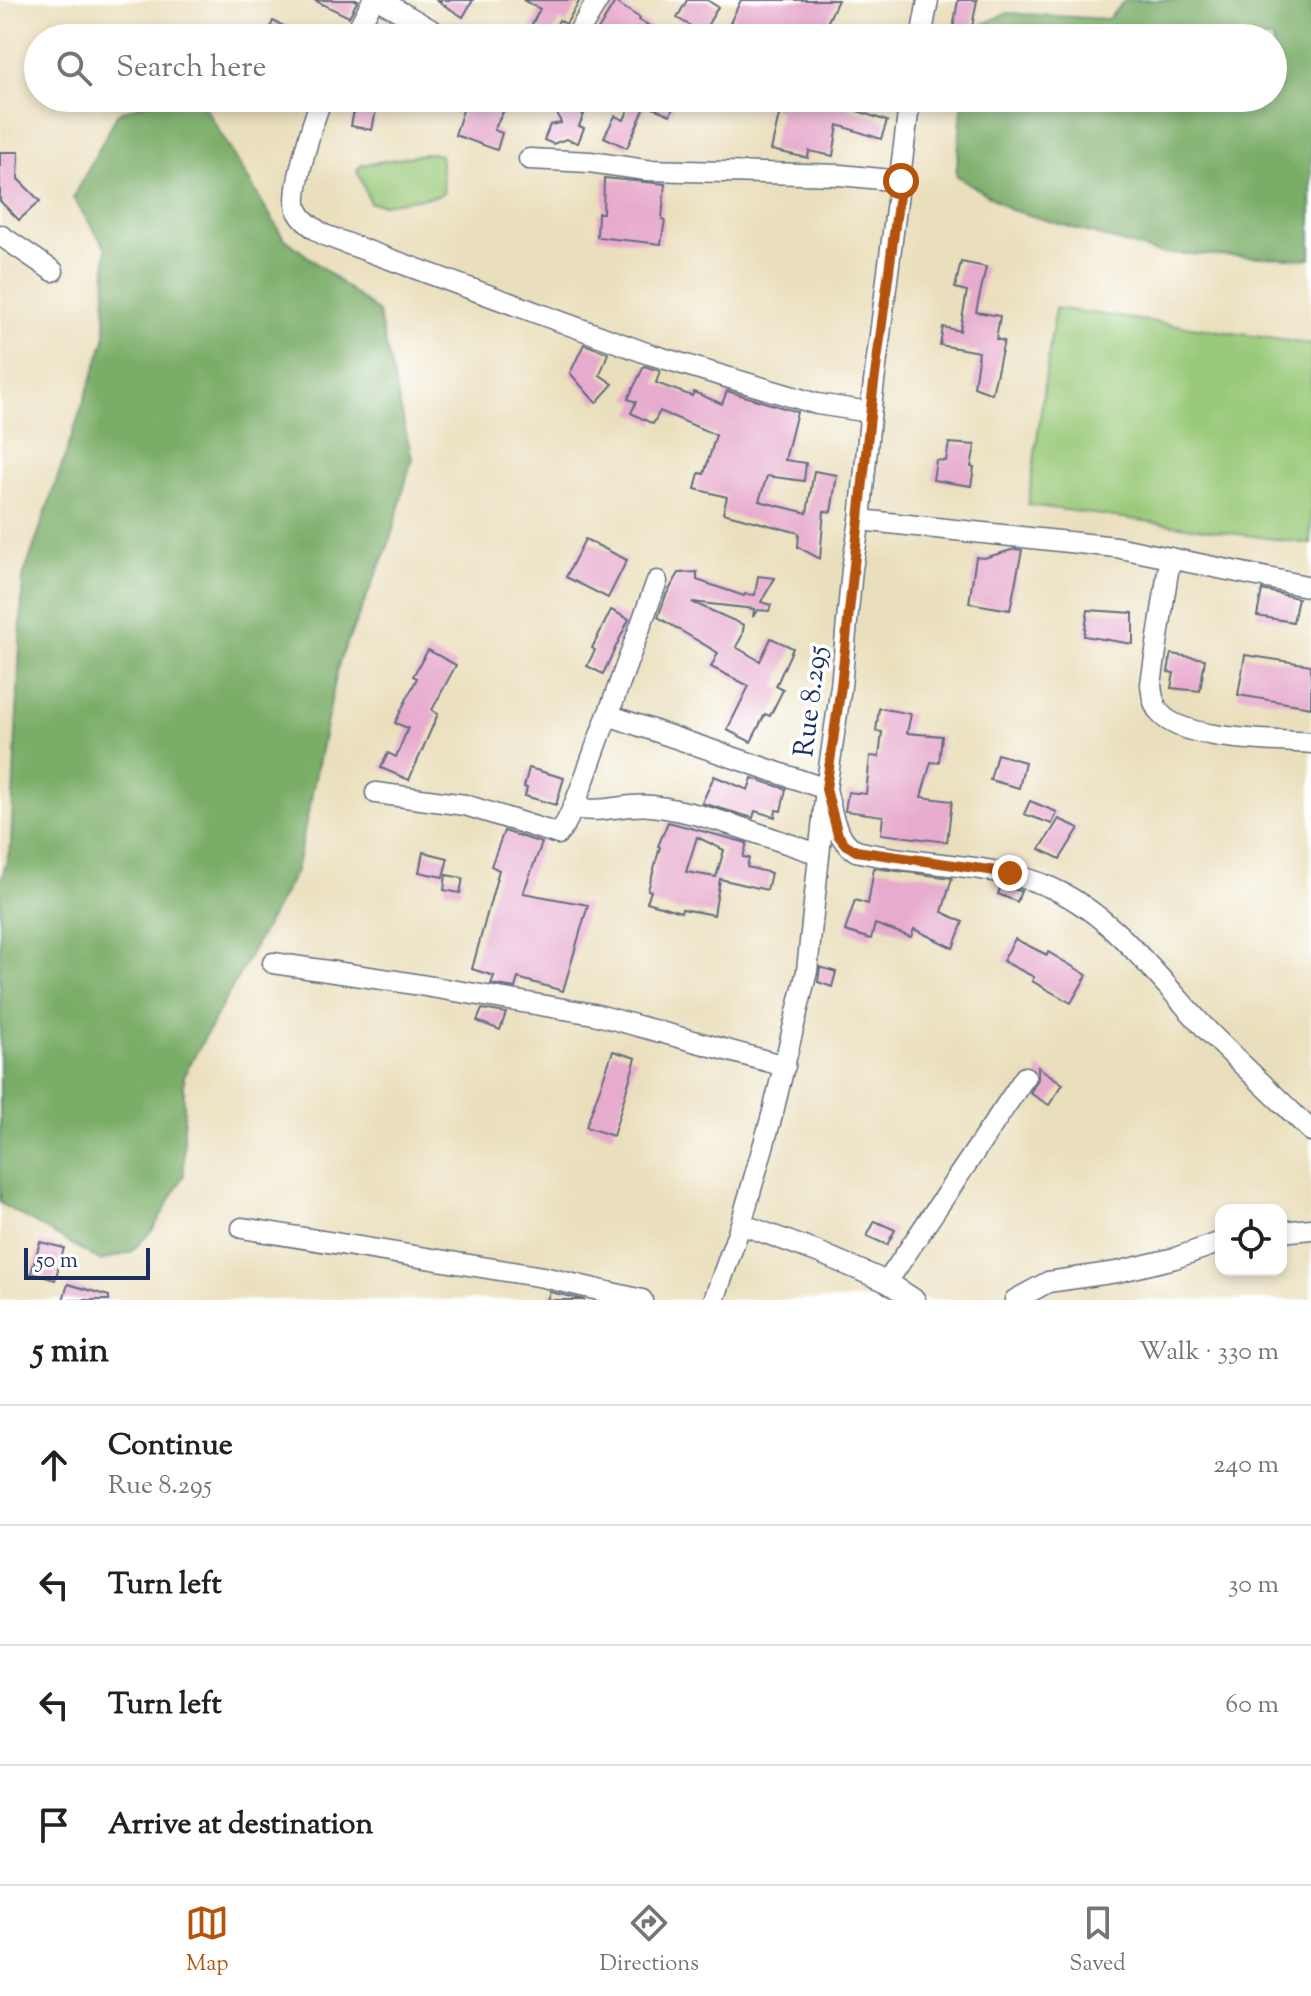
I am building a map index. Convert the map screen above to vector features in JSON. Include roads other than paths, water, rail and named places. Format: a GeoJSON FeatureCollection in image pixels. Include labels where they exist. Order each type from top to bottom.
{"type":"FeatureCollection","features":[{"type":"Feature","properties":{"kind":"street"},"geometry":{"type":"LineString","coordinates":[[360,24],[373,0]]}},
{"type":"Feature","properties":{"kind":"street"},"geometry":{"type":"LineString","coordinates":[[380,0],[421,24]]}},
{"type":"Feature","properties":{"kind":"street"},"geometry":{"type":"LineString","coordinates":[[583,24],[598,0]]}},
{"type":"Feature","properties":{"kind":"street"},"geometry":{"type":"LineString","coordinates":[[924,24],[928,0]]}},
{"type":"Feature","properties":{"kind":"street"},"geometry":{"type":"LineString","coordinates":[[317,112],[305,149],[296,206],[305,222],[324,235],[649,354],[817,404],[870,412]]}},
{"type":"Feature","properties":{"kind":"street","name":"Rue 8.295"},"geometry":{"type":"LineString","coordinates":[[714,1300],[741,1224],[785,1066],[807,971],[870,412],[908,112]]}},
{"type":"Feature","properties":{"kind":"street"},"geometry":{"type":"LineString","coordinates":[[529,159],[590,162],[646,170],[840,175],[901,181]]}},
{"type":"Feature","properties":{"kind":"street"},"geometry":{"type":"LineString","coordinates":[[0,235],[53,271]]}},
{"type":"Feature","properties":{"kind":"street"},"geometry":{"type":"LineString","coordinates":[[860,520],[1069,540],[1311,587]]}},
{"type":"Feature","properties":{"kind":"street"},"geometry":{"type":"LineString","coordinates":[[1170,558],[1151,684],[1152,699],[1161,715],[1176,725],[1198,733],[1311,743]]}},
{"type":"Feature","properties":{"kind":"street"},"geometry":{"type":"LineString","coordinates":[[376,793],[465,805],[558,834],[573,808],[657,581]]}},
{"type":"Feature","properties":{"kind":"street"},"geometry":{"type":"LineString","coordinates":[[608,715],[826,789],[838,835],[856,851],[1010,873],[1045,885],[1083,906],[1119,935],[1210,1032],[1311,1131]]}},
{"type":"Feature","properties":{"kind":"street"},"geometry":{"type":"LineString","coordinates":[[573,808],[591,812],[635,805],[679,810],[819,854]]}},
{"type":"Feature","properties":{"kind":"street"},"geometry":{"type":"LineString","coordinates":[[273,963],[594,1014],[785,1066]]}},
{"type":"Feature","properties":{"kind":"street"},"geometry":{"type":"LineString","coordinates":[[887,1282],[1025,1077]]}},
{"type":"Feature","properties":{"kind":"street"},"geometry":{"type":"LineString","coordinates":[[741,1224],[887,1282],[915,1300]]}},
{"type":"Feature","properties":{"kind":"street"},"geometry":{"type":"LineString","coordinates":[[242,1228],[543,1277],[642,1300]]}},
{"type":"Feature","properties":{"kind":"street"},"geometry":{"type":"LineString","coordinates":[[1287,1231],[1311,1229]]}},
{"type":"Feature","properties":{"kind":"street"},"geometry":{"type":"LineString","coordinates":[[1015,1300],[1048,1282],[1117,1272],[1215,1244]]}}]}
